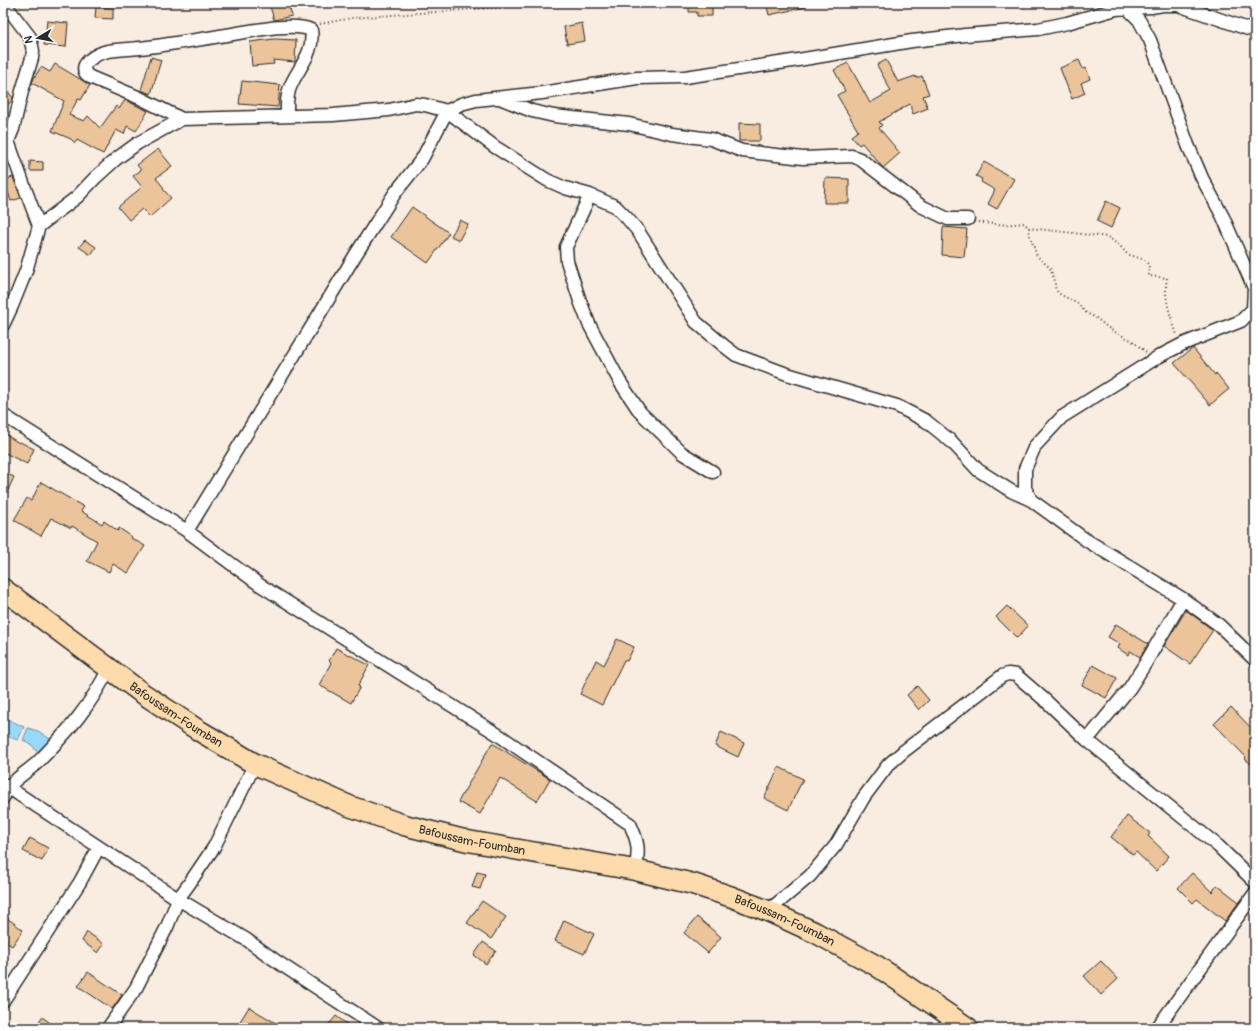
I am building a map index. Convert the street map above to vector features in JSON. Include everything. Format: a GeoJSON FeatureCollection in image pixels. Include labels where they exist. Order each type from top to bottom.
{"type":"FeatureCollection","features":[{"type":"Feature","properties":{"kind":"highway","name":"Bafoussam-Foumban"},"geometry":{"type":"LineString","coordinates":[[3,589],[108,668],[198,730],[256,764],[349,806],[404,825],[468,841],[635,870],[693,884],[732,897],[768,911],[816,933],[877,966],[968,1028]]}},
{"type":"Feature","properties":{"kind":"street"},"geometry":{"type":"LineString","coordinates":[[3,324],[26,271],[39,226],[5,140],[33,51],[30,37],[4,3]]}},
{"type":"Feature","properties":{"kind":"street"},"geometry":{"type":"LineString","coordinates":[[187,531],[356,254],[395,193],[422,159],[447,111],[461,104],[476,100],[542,94],[637,78],[685,77],[920,40],[1001,31],[1038,29],[1130,5],[1151,8],[1163,5],[1178,5],[1254,31]]}},
{"type":"Feature","properties":{"kind":"street"},"geometry":{"type":"LineString","coordinates":[[1031,500],[1025,488],[1025,470],[1035,446],[1062,417],[1158,357],[1183,344],[1241,321],[1253,309],[1254,288],[1188,145],[1150,40],[1130,5]]}},
{"type":"Feature","properties":{"kind":"street"},"geometry":{"type":"LineString","coordinates":[[287,116],[287,97],[290,86],[311,50],[313,37],[311,30],[305,27],[280,28],[148,47],[108,51],[89,60],[85,65],[84,70],[90,77],[182,118],[287,116],[370,112],[389,110],[416,104],[426,105],[447,111],[495,147],[547,180],[565,188],[590,195],[614,206],[638,231],[696,322],[736,355],[787,374],[897,406],[926,421],[952,442],[978,470],[1011,491],[1031,500],[1086,540],[1183,599],[1219,625],[1255,660]]}},
{"type":"Feature","properties":{"kind":"street"},"geometry":{"type":"LineString","coordinates":[[499,98],[532,111],[554,116],[629,124],[672,134],[711,139],[742,151],[803,158],[852,156],[860,159],[921,206],[948,219],[968,219]]}},
{"type":"Feature","properties":{"kind":"street"},"geometry":{"type":"LineString","coordinates":[[39,226],[77,197],[116,159],[138,143],[182,118]]}},
{"type":"Feature","properties":{"kind":"street"},"geometry":{"type":"LineString","coordinates":[[590,195],[566,247],[567,261],[589,324],[620,382],[640,412],[682,452],[713,472]]}},
{"type":"Feature","properties":{"kind":"street"},"geometry":{"type":"LineString","coordinates":[[3,415],[187,531],[260,585],[497,734],[630,824],[637,839],[638,859],[635,870]]}},
{"type":"Feature","properties":{"kind":"street"},"geometry":{"type":"LineString","coordinates":[[1087,740],[1129,689],[1183,599]]}},
{"type":"Feature","properties":{"kind":"street"},"geometry":{"type":"LineString","coordinates":[[108,668],[85,710],[65,734],[36,763],[5,790],[99,846],[178,899],[247,940],[279,963],[378,1028]]}},
{"type":"Feature","properties":{"kind":"street"},"geometry":{"type":"LineString","coordinates":[[768,911],[810,876],[836,845],[864,797],[888,765],[1002,676],[1008,674],[1016,675],[1087,740],[1218,846],[1255,882]]}},
{"type":"Feature","properties":{"kind":"street"},"geometry":{"type":"LineString","coordinates":[[108,1028],[136,988],[166,928],[178,899],[214,847],[256,764]]}},
{"type":"Feature","properties":{"kind":"street"},"geometry":{"type":"LineString","coordinates":[[3,1000],[80,882],[99,846]]}},
{"type":"Feature","properties":{"kind":"street"},"geometry":{"type":"LineString","coordinates":[[1157,1028],[1255,893]]}},
{"type":"Feature","properties":{"kind":"path"},"geometry":{"type":"LineString","coordinates":[[305,27],[352,18],[502,6]]}},
{"type":"Feature","properties":{"kind":"path"},"geometry":{"type":"LineString","coordinates":[[968,219],[994,224],[1013,225],[1024,222],[1028,228],[1037,256],[1050,268],[1058,293],[1078,304],[1085,312],[1096,318],[1111,330],[1131,340],[1147,352],[1158,357]]}},
{"type":"Feature","properties":{"kind":"path"},"geometry":{"type":"LineString","coordinates":[[1028,228],[1108,237],[1127,254],[1145,260],[1149,266],[1149,276],[1167,278],[1165,288],[1169,312],[1179,341],[1183,344]]}},
{"type":"Feature","properties":{"kind":"water"},"geometry":{"type":"Polygon","coordinates":[[[3,717],[24,727],[18,740],[3,735],[3,717]]]}},
{"type":"Feature","properties":{"kind":"water"},"geometry":{"type":"Polygon","coordinates":[[[28,728],[38,731],[50,739],[51,742],[46,750],[36,751],[33,746],[23,740],[28,728]]]}},
{"type":"Feature","properties":{"kind":"building"},"geometry":{"type":"Polygon","coordinates":[[[269,3],[288,3],[292,16],[274,20],[269,3]]]}},
{"type":"Feature","properties":{"kind":"building"},"geometry":{"type":"Polygon","coordinates":[[[689,3],[712,3],[712,16],[697,16],[697,12],[689,12],[689,3]]]}},
{"type":"Feature","properties":{"kind":"building"},"geometry":{"type":"Polygon","coordinates":[[[766,3],[805,3],[806,7],[769,15],[766,3]]]}},
{"type":"Feature","properties":{"kind":"building"},"geometry":{"type":"Polygon","coordinates":[[[96,7],[113,8],[113,19],[95,18],[96,7]]]}},
{"type":"Feature","properties":{"kind":"building"},"geometry":{"type":"Polygon","coordinates":[[[47,21],[68,23],[66,47],[44,45],[47,21]]]}},
{"type":"Feature","properties":{"kind":"building"},"geometry":{"type":"Polygon","coordinates":[[[582,23],[585,41],[567,44],[564,27],[582,23]]]}},
{"type":"Feature","properties":{"kind":"building"},"geometry":{"type":"Polygon","coordinates":[[[274,39],[296,40],[295,62],[273,60],[274,64],[252,66],[250,42],[274,39]]]}},
{"type":"Feature","properties":{"kind":"building"},"geometry":{"type":"Polygon","coordinates":[[[151,57],[161,60],[151,94],[141,90],[151,57]]]}},
{"type":"Feature","properties":{"kind":"building"},"geometry":{"type":"Polygon","coordinates":[[[886,60],[898,82],[915,76],[916,78],[922,76],[929,94],[923,96],[928,108],[913,114],[910,104],[879,122],[882,125],[879,128],[900,153],[883,168],[862,143],[859,145],[851,136],[858,131],[837,95],[845,91],[834,70],[848,63],[870,103],[891,91],[877,65],[886,60]]]}},
{"type":"Feature","properties":{"kind":"building"},"geometry":{"type":"Polygon","coordinates":[[[1079,60],[1083,69],[1086,68],[1090,79],[1081,83],[1085,93],[1072,99],[1060,68],[1079,60]]]}},
{"type":"Feature","properties":{"kind":"building"},"geometry":{"type":"Polygon","coordinates":[[[55,64],[90,85],[81,100],[78,99],[69,115],[84,121],[88,116],[100,128],[116,106],[119,109],[125,100],[148,111],[136,131],[127,126],[124,134],[116,130],[103,154],[77,140],[75,143],[71,139],[52,131],[64,101],[32,83],[41,67],[50,72],[55,64]]]}},
{"type":"Feature","properties":{"kind":"building"},"geometry":{"type":"Polygon","coordinates":[[[242,81],[280,85],[278,107],[239,104],[242,81]]]}},
{"type":"Feature","properties":{"kind":"building"},"geometry":{"type":"Polygon","coordinates":[[[3,85],[13,98],[12,101],[3,108],[3,85]]]}},
{"type":"Feature","properties":{"kind":"building"},"geometry":{"type":"Polygon","coordinates":[[[739,123],[760,124],[760,141],[739,141],[739,123]]]}},
{"type":"Feature","properties":{"kind":"building"},"geometry":{"type":"Polygon","coordinates":[[[158,149],[172,166],[156,178],[171,198],[150,217],[142,209],[129,220],[118,207],[142,187],[133,176],[141,170],[137,165],[158,149]]]}},
{"type":"Feature","properties":{"kind":"building"},"geometry":{"type":"Polygon","coordinates":[[[30,161],[43,162],[43,171],[30,171],[30,161]]]}},
{"type":"Feature","properties":{"kind":"building"},"geometry":{"type":"Polygon","coordinates":[[[984,162],[1014,179],[997,209],[988,204],[995,190],[981,182],[982,179],[976,176],[984,162]]]}},
{"type":"Feature","properties":{"kind":"building"},"geometry":{"type":"Polygon","coordinates":[[[13,177],[21,198],[11,201],[4,180],[13,177]]]}},
{"type":"Feature","properties":{"kind":"building"},"geometry":{"type":"Polygon","coordinates":[[[825,178],[849,179],[849,203],[824,203],[825,178]]]}},
{"type":"Feature","properties":{"kind":"building"},"geometry":{"type":"Polygon","coordinates":[[[1106,201],[1120,208],[1111,228],[1097,221],[1106,201]]]}},
{"type":"Feature","properties":{"kind":"building"},"geometry":{"type":"Polygon","coordinates":[[[412,207],[449,233],[428,263],[391,237],[412,207]]]}},
{"type":"Feature","properties":{"kind":"building"},"geometry":{"type":"Polygon","coordinates":[[[460,220],[468,224],[459,240],[451,236],[460,220]]]}},
{"type":"Feature","properties":{"kind":"building"},"geometry":{"type":"Polygon","coordinates":[[[943,227],[967,229],[964,257],[942,255],[943,227]]]}},
{"type":"Feature","properties":{"kind":"building"},"geometry":{"type":"Polygon","coordinates":[[[85,240],[96,247],[91,255],[79,247],[85,240]]]}},
{"type":"Feature","properties":{"kind":"building"},"geometry":{"type":"Polygon","coordinates":[[[1193,348],[1215,375],[1216,373],[1229,389],[1210,405],[1174,363],[1193,348]]]}},
{"type":"Feature","properties":{"kind":"building"},"geometry":{"type":"Polygon","coordinates":[[[3,433],[19,443],[20,442],[34,449],[27,464],[3,452],[3,433]]]}},
{"type":"Feature","properties":{"kind":"building"},"geometry":{"type":"Polygon","coordinates":[[[3,472],[14,477],[3,501],[3,472]]]}},
{"type":"Feature","properties":{"kind":"building"},"geometry":{"type":"Polygon","coordinates":[[[41,482],[84,507],[81,511],[102,524],[104,521],[118,531],[119,528],[132,537],[131,538],[145,546],[128,573],[113,564],[109,572],[87,561],[97,541],[72,526],[71,528],[51,518],[41,536],[14,520],[27,498],[31,501],[41,482]]]}},
{"type":"Feature","properties":{"kind":"building"},"geometry":{"type":"Polygon","coordinates":[[[1007,606],[1028,626],[1017,638],[996,617],[1007,606]]]}},
{"type":"Feature","properties":{"kind":"building"},"geometry":{"type":"Polygon","coordinates":[[[1186,610],[1213,630],[1190,664],[1164,646],[1186,610]]]}},
{"type":"Feature","properties":{"kind":"building"},"geometry":{"type":"Polygon","coordinates":[[[1116,624],[1148,644],[1140,657],[1130,651],[1128,655],[1118,648],[1120,644],[1108,637],[1116,624]]]}},
{"type":"Feature","properties":{"kind":"building"},"geometry":{"type":"Polygon","coordinates":[[[617,639],[634,647],[627,661],[624,660],[602,705],[580,694],[596,660],[604,665],[617,639]]]}},
{"type":"Feature","properties":{"kind":"building"},"geometry":{"type":"Polygon","coordinates":[[[336,648],[369,665],[358,686],[360,687],[351,703],[319,685],[331,663],[329,661],[336,648]]]}},
{"type":"Feature","properties":{"kind":"building"},"geometry":{"type":"Polygon","coordinates":[[[1093,665],[1117,678],[1106,698],[1082,685],[1093,665]]]}},
{"type":"Feature","properties":{"kind":"building"},"geometry":{"type":"Polygon","coordinates":[[[917,686],[929,700],[919,710],[907,695],[917,686]]]}},
{"type":"Feature","properties":{"kind":"building"},"geometry":{"type":"Polygon","coordinates":[[[1231,707],[1255,732],[1255,767],[1245,759],[1246,757],[1214,724],[1231,707]]]}},
{"type":"Feature","properties":{"kind":"building"},"geometry":{"type":"Polygon","coordinates":[[[721,732],[744,743],[738,757],[715,746],[721,732]]]}},
{"type":"Feature","properties":{"kind":"building"},"geometry":{"type":"Polygon","coordinates":[[[492,743],[550,779],[537,801],[500,778],[480,814],[458,802],[492,743]]]}},
{"type":"Feature","properties":{"kind":"building"},"geometry":{"type":"Polygon","coordinates":[[[779,767],[803,779],[788,810],[764,798],[779,767]]]}},
{"type":"Feature","properties":{"kind":"building"},"geometry":{"type":"Polygon","coordinates":[[[1127,816],[1150,833],[1148,836],[1169,856],[1156,871],[1136,852],[1133,855],[1111,837],[1127,816]]]}},
{"type":"Feature","properties":{"kind":"building"},"geometry":{"type":"Polygon","coordinates":[[[30,838],[48,848],[42,861],[23,851],[30,838]]]}},
{"type":"Feature","properties":{"kind":"building"},"geometry":{"type":"Polygon","coordinates":[[[477,872],[485,874],[480,889],[472,887],[477,872]]]}},
{"type":"Feature","properties":{"kind":"building"},"geometry":{"type":"Polygon","coordinates":[[[1192,873],[1212,892],[1217,885],[1239,902],[1225,921],[1197,899],[1193,903],[1178,888],[1192,873]]]}},
{"type":"Feature","properties":{"kind":"building"},"geometry":{"type":"Polygon","coordinates":[[[482,901],[506,917],[491,939],[467,923],[482,901]]]}},
{"type":"Feature","properties":{"kind":"building"},"geometry":{"type":"Polygon","coordinates":[[[3,915],[23,930],[12,946],[3,940],[3,915]]]}},
{"type":"Feature","properties":{"kind":"building"},"geometry":{"type":"Polygon","coordinates":[[[697,917],[721,937],[708,953],[684,933],[697,917]]]}},
{"type":"Feature","properties":{"kind":"building"},"geometry":{"type":"Polygon","coordinates":[[[564,920],[594,934],[584,954],[555,941],[564,920]]]}},
{"type":"Feature","properties":{"kind":"building"},"geometry":{"type":"Polygon","coordinates":[[[87,932],[104,944],[98,953],[82,941],[87,932]]]}},
{"type":"Feature","properties":{"kind":"building"},"geometry":{"type":"Polygon","coordinates":[[[483,942],[496,951],[486,964],[474,955],[483,942]]]}},
{"type":"Feature","properties":{"kind":"building"},"geometry":{"type":"Polygon","coordinates":[[[1101,961],[1118,979],[1101,995],[1084,976],[1101,961]]]}},
{"type":"Feature","properties":{"kind":"building"},"geometry":{"type":"Polygon","coordinates":[[[88,972],[122,995],[112,1009],[78,986],[88,972]]]}},
{"type":"Feature","properties":{"kind":"building"},"geometry":{"type":"Polygon","coordinates":[[[249,1007],[284,1028],[247,1028],[239,1023],[249,1007]]]}},
{"type":"Feature","properties":{"kind":"building"},"geometry":{"type":"Polygon","coordinates":[[[336,1016],[352,1028],[326,1028],[336,1016]]]}},
{"type":"Feature","properties":{"kind":"building"},"geometry":{"type":"Polygon","coordinates":[[[42,1017],[57,1028],[35,1028],[42,1017]]]}}]}
